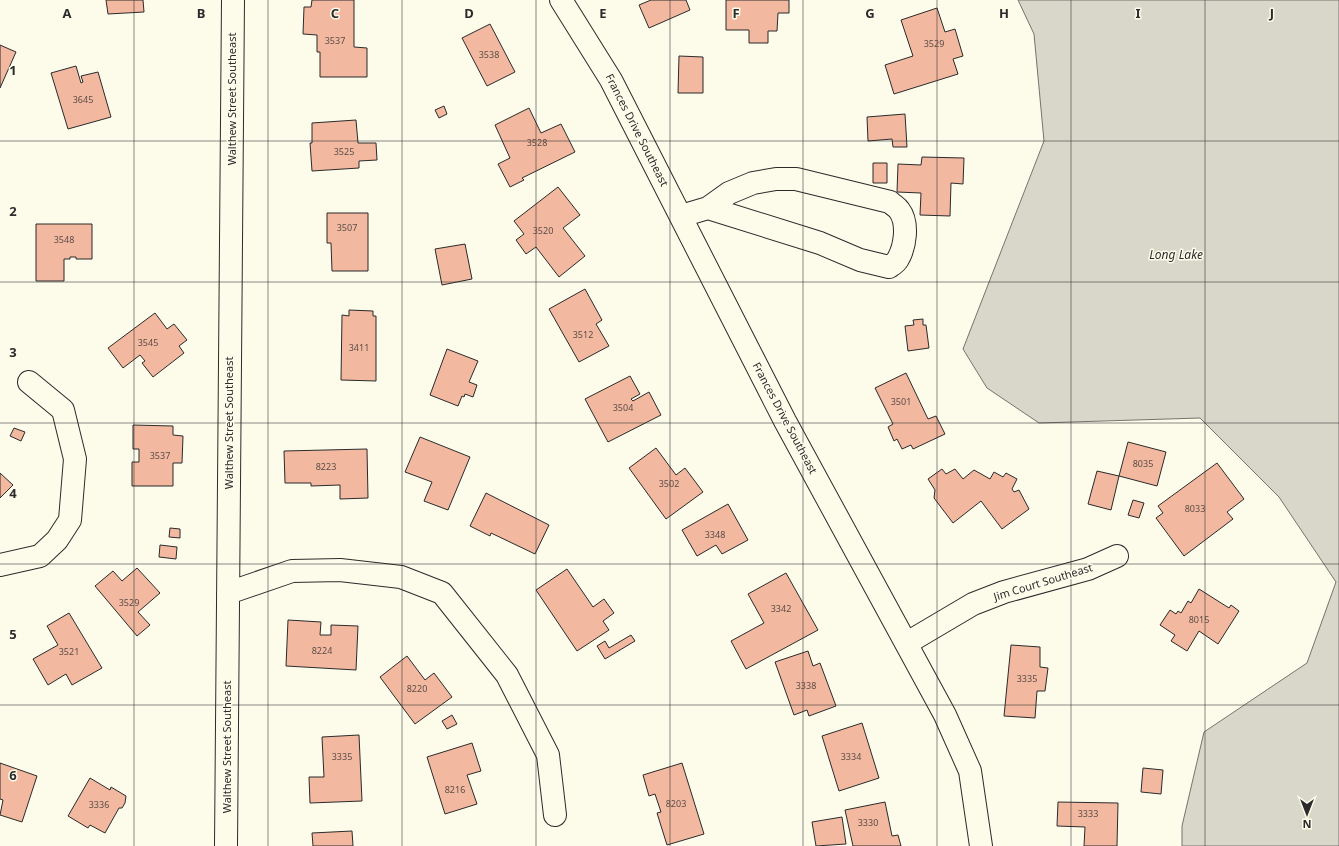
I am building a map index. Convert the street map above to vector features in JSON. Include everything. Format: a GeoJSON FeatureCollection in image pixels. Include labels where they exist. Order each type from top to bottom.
{"type":"FeatureCollection","features":[{"type":"Feature","properties":{"kind":"street","name":"Walthew Street Southeast"},"geometry":{"type":"LineString","coordinates":[[226,846],[233,0]]}},
{"type":"Feature","properties":{"kind":"street","name":"Frances Drive Southeast"},"geometry":{"type":"LineString","coordinates":[[561,0],[612,80],[785,421],[946,715],[970,771],[981,846]]}},
{"type":"Feature","properties":{"kind":"street"},"geometry":{"type":"LineString","coordinates":[[681,216],[708,208],[729,193],[752,184],[776,179],[796,179],[890,202],[899,210],[904,219],[905,231],[898,260],[889,267],[860,260],[820,243],[708,208]]}},
{"type":"Feature","properties":{"kind":"street"},"geometry":{"type":"LineString","coordinates":[[0,565],[40,556],[57,540],[70,520],[74,459],[63,410],[29,382]]}},
{"type":"Feature","properties":{"kind":"street","name":"Jim Court Southeast"},"geometry":{"type":"LineString","coordinates":[[906,643],[973,604],[1004,592],[1088,569],[1117,556]]}},
{"type":"Feature","properties":{"kind":"street"},"geometry":{"type":"LineString","coordinates":[[228,593],[292,571],[340,570],[401,577],[442,593],[507,674],[548,755],[555,815]]}},
{"type":"Feature","properties":{"kind":"water","name":"Long Lake"},"geometry":{"type":"Polygon","coordinates":[[[1018,0],[1339,0],[1339,846],[1182,846],[1182,826],[1204,732],[1307,663],[1336,582],[1279,497],[1200,418],[1039,423],[987,388],[963,349],[1044,141],[1034,34],[1018,0]]]}},
{"type":"Feature","properties":{"kind":"building"},"geometry":{"type":"Polygon","coordinates":[[[106,0],[143,0],[144,12],[108,14],[106,0]]]}},
{"type":"Feature","properties":{"kind":"building"},"geometry":{"type":"Polygon","coordinates":[[[312,0],[354,0],[354,47],[367,48],[367,77],[320,77],[320,52],[317,52],[317,35],[303,34],[304,7],[311,7],[312,0]]]}},
{"type":"Feature","properties":{"kind":"building"},"geometry":{"type":"Polygon","coordinates":[[[651,0],[686,0],[690,10],[649,28],[639,5],[651,0]]]}},
{"type":"Feature","properties":{"kind":"building"},"geometry":{"type":"Polygon","coordinates":[[[726,0],[789,0],[789,13],[778,13],[777,31],[768,31],[768,43],[749,43],[749,30],[726,30],[726,0]]]}},
{"type":"Feature","properties":{"kind":"building"},"geometry":{"type":"Polygon","coordinates":[[[937,8],[945,32],[955,29],[963,56],[953,59],[958,74],[894,94],[885,65],[913,56],[901,20],[937,8]]]}},
{"type":"Feature","properties":{"kind":"building"},"geometry":{"type":"Polygon","coordinates":[[[490,24],[515,72],[487,86],[462,38],[490,24]]]}},
{"type":"Feature","properties":{"kind":"building"},"geometry":{"type":"Polygon","coordinates":[[[0,45],[16,52],[0,88],[0,45]]]}},
{"type":"Feature","properties":{"kind":"building"},"geometry":{"type":"Polygon","coordinates":[[[679,56],[703,57],[703,93],[678,93],[679,56]]]}},
{"type":"Feature","properties":{"kind":"building"},"geometry":{"type":"Polygon","coordinates":[[[76,66],[81,83],[83,82],[81,76],[98,72],[111,117],[68,129],[51,73],[76,66]]]}},
{"type":"Feature","properties":{"kind":"building"},"geometry":{"type":"Polygon","coordinates":[[[444,106],[447,114],[439,118],[435,110],[444,106]]]}},
{"type":"Feature","properties":{"kind":"building"},"geometry":{"type":"Polygon","coordinates":[[[529,108],[541,133],[561,124],[575,152],[522,178],[524,180],[510,187],[498,164],[510,158],[495,125],[529,108]]]}},
{"type":"Feature","properties":{"kind":"building"},"geometry":{"type":"Polygon","coordinates":[[[905,114],[907,147],[893,147],[892,139],[868,141],[867,117],[905,114]]]}},
{"type":"Feature","properties":{"kind":"building"},"geometry":{"type":"Polygon","coordinates":[[[356,120],[358,143],[376,143],[377,160],[359,161],[359,168],[312,171],[310,143],[312,143],[312,123],[356,120]]]}},
{"type":"Feature","properties":{"kind":"building"},"geometry":{"type":"Polygon","coordinates":[[[922,157],[964,158],[963,184],[951,183],[950,216],[920,215],[921,193],[897,192],[898,164],[921,165],[922,157]]]}},
{"type":"Feature","properties":{"kind":"building"},"geometry":{"type":"Polygon","coordinates":[[[873,163],[887,163],[887,183],[873,183],[873,163]]]}},
{"type":"Feature","properties":{"kind":"building"},"geometry":{"type":"Polygon","coordinates":[[[558,187],[580,215],[563,228],[585,256],[559,277],[536,247],[526,254],[516,240],[524,234],[514,221],[558,187]]]}},
{"type":"Feature","properties":{"kind":"building"},"geometry":{"type":"Polygon","coordinates":[[[327,213],[368,213],[368,271],[332,271],[331,243],[327,243],[327,213]]]}},
{"type":"Feature","properties":{"kind":"building"},"geometry":{"type":"Polygon","coordinates":[[[36,224],[92,224],[92,259],[76,259],[76,257],[70,257],[70,259],[64,259],[64,281],[36,281],[36,224]]]}},
{"type":"Feature","properties":{"kind":"building"},"geometry":{"type":"Polygon","coordinates":[[[465,244],[472,279],[442,285],[435,249],[465,244]]]}},
{"type":"Feature","properties":{"kind":"building"},"geometry":{"type":"Polygon","coordinates":[[[585,289],[602,320],[596,324],[609,346],[579,362],[549,309],[585,289]]]}},
{"type":"Feature","properties":{"kind":"building"},"geometry":{"type":"Polygon","coordinates":[[[349,310],[373,311],[373,316],[376,316],[376,381],[341,380],[342,315],[349,316],[349,310]]]}},
{"type":"Feature","properties":{"kind":"building"},"geometry":{"type":"Polygon","coordinates":[[[155,313],[167,329],[174,324],[187,340],[179,346],[184,353],[153,377],[142,363],[145,361],[140,355],[123,368],[108,348],[155,313]]]}},
{"type":"Feature","properties":{"kind":"building"},"geometry":{"type":"Polygon","coordinates":[[[923,319],[923,325],[926,325],[929,348],[908,351],[905,326],[914,325],[913,320],[923,319]]]}},
{"type":"Feature","properties":{"kind":"building"},"geometry":{"type":"Polygon","coordinates":[[[447,349],[478,361],[469,382],[477,385],[473,397],[465,394],[464,397],[462,396],[458,406],[430,395],[447,349]]]}},
{"type":"Feature","properties":{"kind":"building"},"geometry":{"type":"Polygon","coordinates":[[[906,373],[928,419],[936,416],[945,434],[913,449],[911,445],[902,449],[897,439],[894,441],[888,427],[893,424],[875,388],[906,373]]]}},
{"type":"Feature","properties":{"kind":"building"},"geometry":{"type":"Polygon","coordinates":[[[630,376],[640,394],[631,399],[633,401],[649,392],[661,415],[608,442],[585,399],[630,376]]]}},
{"type":"Feature","properties":{"kind":"building"},"geometry":{"type":"Polygon","coordinates":[[[133,425],[173,426],[173,435],[183,436],[182,463],[173,463],[173,486],[132,486],[132,462],[139,462],[139,449],[133,449],[133,425]]]}},
{"type":"Feature","properties":{"kind":"building"},"geometry":{"type":"Polygon","coordinates":[[[14,428],[25,432],[21,441],[10,436],[14,428]]]}},
{"type":"Feature","properties":{"kind":"building"},"geometry":{"type":"Polygon","coordinates":[[[420,437],[470,457],[448,510],[424,501],[432,482],[405,472],[420,437]]]}},
{"type":"Feature","properties":{"kind":"building"},"geometry":{"type":"Polygon","coordinates":[[[1128,442],[1166,452],[1157,486],[1119,476],[1128,442]]]}},
{"type":"Feature","properties":{"kind":"building"},"geometry":{"type":"Polygon","coordinates":[[[656,448],[676,475],[685,468],[703,492],[666,519],[629,468],[656,448]]]}},
{"type":"Feature","properties":{"kind":"building"},"geometry":{"type":"Polygon","coordinates":[[[367,449],[368,498],[340,499],[340,485],[311,486],[311,483],[285,483],[284,451],[367,449]]]}},
{"type":"Feature","properties":{"kind":"building"},"geometry":{"type":"Polygon","coordinates":[[[1217,463],[1244,499],[1227,512],[1233,519],[1184,556],[1156,518],[1163,513],[1158,506],[1217,463]]]}},
{"type":"Feature","properties":{"kind":"building"},"geometry":{"type":"Polygon","coordinates":[[[942,469],[946,474],[955,469],[963,479],[974,470],[990,479],[994,472],[1003,477],[1006,473],[1017,479],[1012,489],[1014,492],[1019,490],[1029,509],[1002,529],[981,501],[953,523],[934,498],[935,490],[928,479],[942,469]]]}},
{"type":"Feature","properties":{"kind":"building"},"geometry":{"type":"Polygon","coordinates":[[[1097,471],[1119,476],[1111,510],[1088,504],[1097,471]]]}},
{"type":"Feature","properties":{"kind":"building"},"geometry":{"type":"Polygon","coordinates":[[[0,473],[13,485],[0,498],[0,473]]]}},
{"type":"Feature","properties":{"kind":"building"},"geometry":{"type":"Polygon","coordinates":[[[486,493],[549,525],[535,554],[491,533],[490,536],[470,526],[486,493]]]}},
{"type":"Feature","properties":{"kind":"building"},"geometry":{"type":"Polygon","coordinates":[[[1133,500],[1144,503],[1139,518],[1128,515],[1133,500]]]}},
{"type":"Feature","properties":{"kind":"building"},"geometry":{"type":"Polygon","coordinates":[[[728,504],[748,540],[722,554],[716,545],[697,556],[682,530],[728,504]]]}},
{"type":"Feature","properties":{"kind":"building"},"geometry":{"type":"Polygon","coordinates":[[[170,528],[180,529],[180,538],[169,537],[170,528]]]}},
{"type":"Feature","properties":{"kind":"building"},"geometry":{"type":"Polygon","coordinates":[[[160,545],[177,547],[176,559],[159,557],[160,545]]]}},
{"type":"Feature","properties":{"kind":"building"},"geometry":{"type":"Polygon","coordinates":[[[137,568],[160,593],[138,612],[150,625],[137,636],[95,586],[113,571],[122,581],[137,568]]]}},
{"type":"Feature","properties":{"kind":"building"},"geometry":{"type":"Polygon","coordinates":[[[567,569],[593,607],[604,599],[614,613],[603,621],[609,630],[577,651],[536,590],[567,569]]]}},
{"type":"Feature","properties":{"kind":"building"},"geometry":{"type":"Polygon","coordinates":[[[786,573],[818,630],[746,669],[731,641],[764,623],[748,594],[786,573]]]}},
{"type":"Feature","properties":{"kind":"building"},"geometry":{"type":"Polygon","coordinates":[[[1199,589],[1229,608],[1231,605],[1239,611],[1218,644],[1199,631],[1187,651],[1171,641],[1175,635],[1160,625],[1170,610],[1176,614],[1178,611],[1181,613],[1188,601],[1191,603],[1199,589]]]}},
{"type":"Feature","properties":{"kind":"building"},"geometry":{"type":"Polygon","coordinates":[[[69,613],[102,668],[72,685],[66,674],[48,685],[33,659],[58,645],[47,626],[69,613]]]}},
{"type":"Feature","properties":{"kind":"building"},"geometry":{"type":"Polygon","coordinates":[[[288,620],[321,622],[320,635],[331,635],[331,625],[358,626],[356,670],[286,666],[288,620]]]}},
{"type":"Feature","properties":{"kind":"building"},"geometry":{"type":"Polygon","coordinates":[[[631,635],[635,641],[605,659],[597,646],[605,641],[609,648],[631,635]]]}},
{"type":"Feature","properties":{"kind":"building"},"geometry":{"type":"Polygon","coordinates":[[[1011,645],[1040,647],[1040,667],[1048,668],[1045,691],[1037,691],[1035,718],[1004,716],[1011,645]]]}},
{"type":"Feature","properties":{"kind":"building"},"geometry":{"type":"Polygon","coordinates":[[[808,651],[813,666],[820,663],[836,706],[809,716],[807,710],[794,715],[775,662],[808,651]]]}},
{"type":"Feature","properties":{"kind":"building"},"geometry":{"type":"Polygon","coordinates":[[[407,656],[425,680],[434,673],[452,697],[415,724],[380,677],[407,656]]]}},
{"type":"Feature","properties":{"kind":"building"},"geometry":{"type":"Polygon","coordinates":[[[452,715],[457,724],[447,729],[442,721],[452,715]]]}},
{"type":"Feature","properties":{"kind":"building"},"geometry":{"type":"Polygon","coordinates":[[[862,723],[879,778],[839,791],[822,736],[862,723]]]}},
{"type":"Feature","properties":{"kind":"building"},"geometry":{"type":"Polygon","coordinates":[[[359,735],[362,801],[310,803],[309,777],[324,777],[322,737],[359,735]]]}},
{"type":"Feature","properties":{"kind":"building"},"geometry":{"type":"Polygon","coordinates":[[[472,743],[481,771],[467,775],[477,804],[445,814],[427,757],[472,743]]]}},
{"type":"Feature","properties":{"kind":"building"},"geometry":{"type":"Polygon","coordinates":[[[0,763],[37,776],[22,822],[0,815],[3,800],[0,799],[0,763]]]}},
{"type":"Feature","properties":{"kind":"building"},"geometry":{"type":"Polygon","coordinates":[[[682,763],[704,834],[667,845],[657,813],[661,812],[655,794],[649,796],[643,775],[682,763]]]}},
{"type":"Feature","properties":{"kind":"building"},"geometry":{"type":"Polygon","coordinates":[[[1143,768],[1163,770],[1161,794],[1141,792],[1143,768]]]}},
{"type":"Feature","properties":{"kind":"building"},"geometry":{"type":"Polygon","coordinates":[[[90,778],[110,790],[111,787],[126,796],[125,803],[122,808],[119,808],[105,833],[90,825],[88,828],[68,816],[90,778]]]}},
{"type":"Feature","properties":{"kind":"building"},"geometry":{"type":"Polygon","coordinates":[[[885,802],[892,836],[898,835],[901,846],[853,846],[845,810],[885,802]]]}},
{"type":"Feature","properties":{"kind":"building"},"geometry":{"type":"Polygon","coordinates":[[[1058,802],[1118,803],[1117,846],[1084,846],[1085,827],[1057,826],[1058,802]]]}},
{"type":"Feature","properties":{"kind":"building"},"geometry":{"type":"Polygon","coordinates":[[[842,817],[846,844],[816,846],[812,822],[842,817]]]}},
{"type":"Feature","properties":{"kind":"building"},"geometry":{"type":"Polygon","coordinates":[[[352,831],[353,846],[313,846],[312,833],[352,831]]]}}]}
